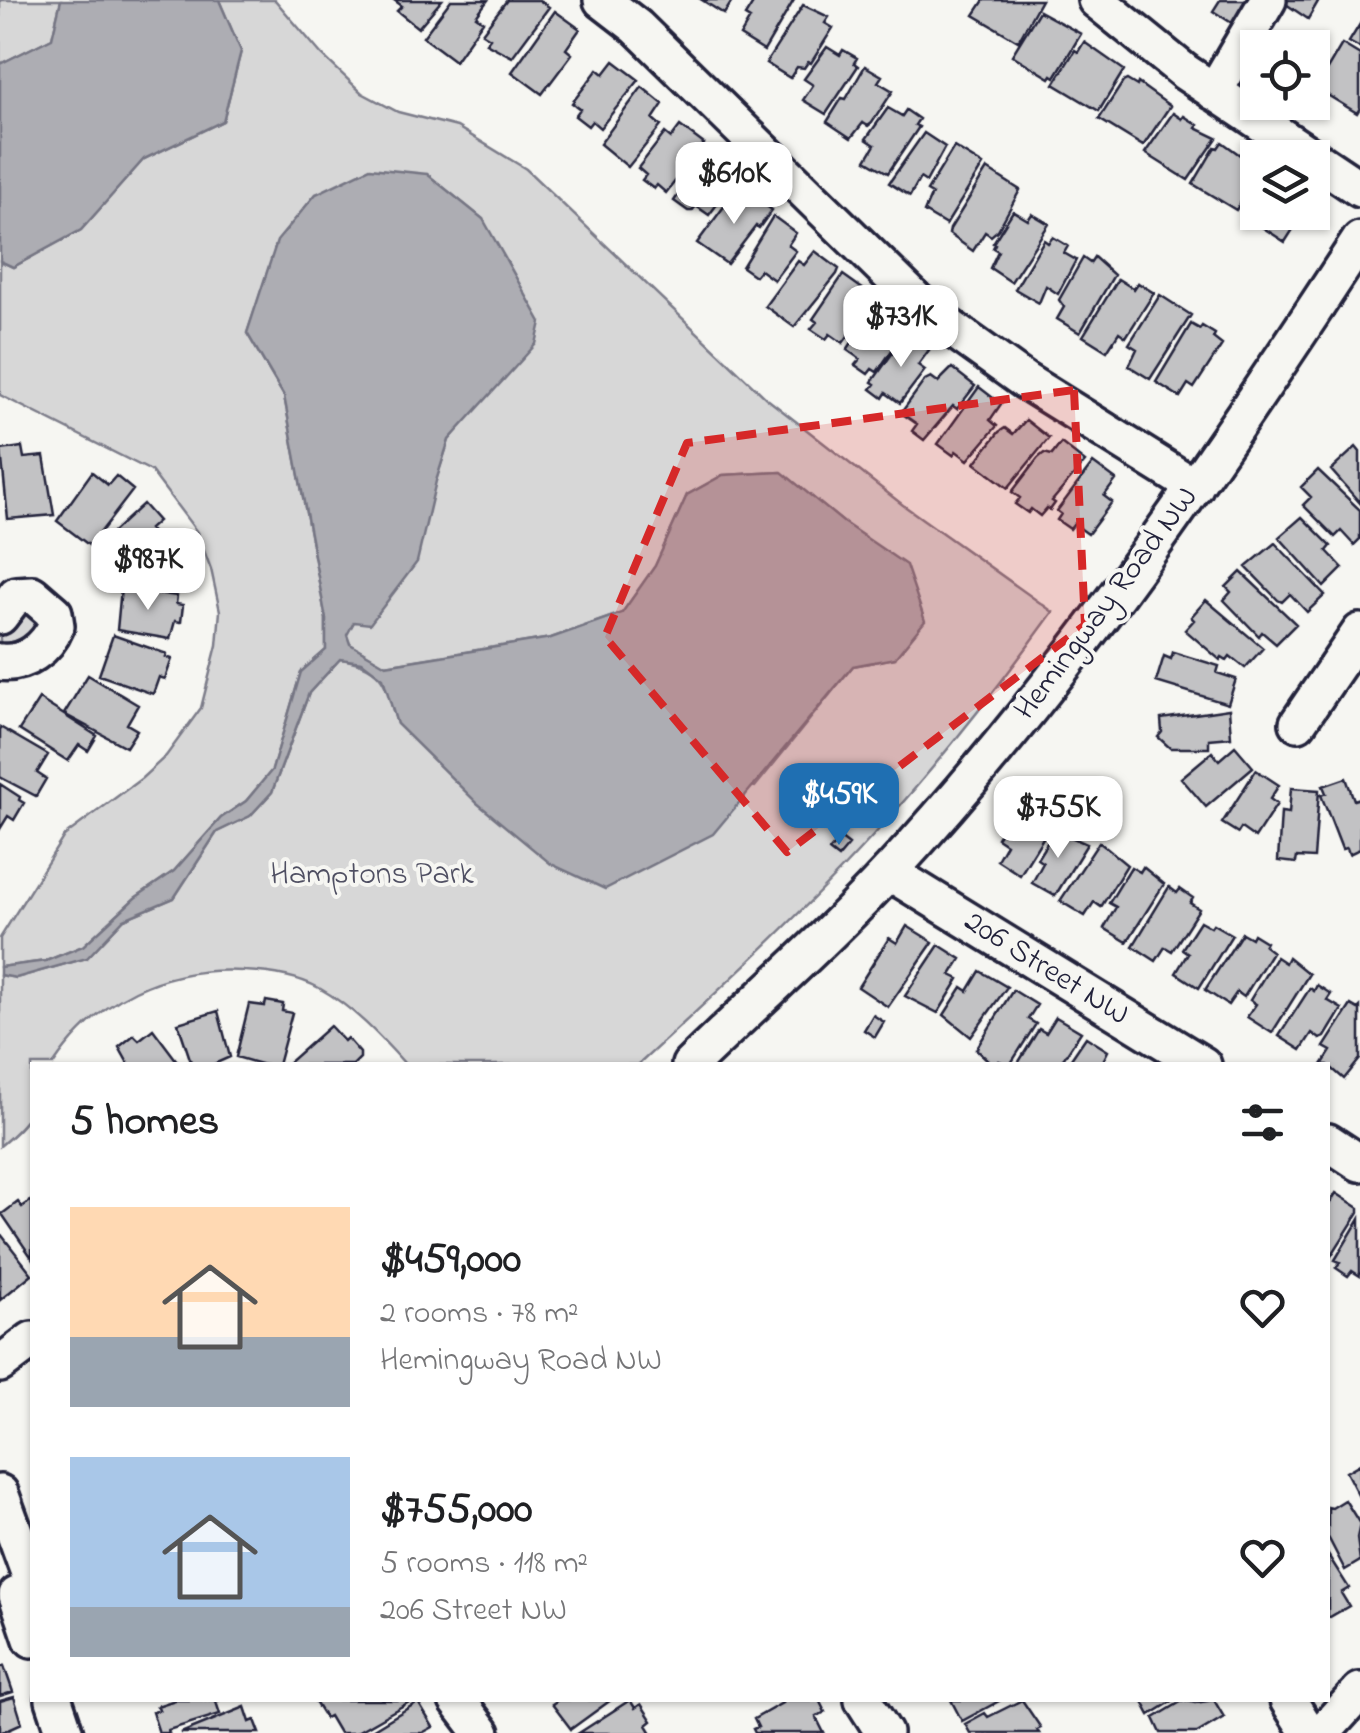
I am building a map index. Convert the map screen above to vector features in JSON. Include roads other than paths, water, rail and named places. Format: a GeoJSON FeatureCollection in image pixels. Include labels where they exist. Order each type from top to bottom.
{"type":"FeatureCollection","features":[{"type":"Feature","properties":{"kind":"street"},"geometry":{"type":"LineString","coordinates":[[602,0],[637,28],[926,310],[1025,381],[1194,488]]}},
{"type":"Feature","properties":{"kind":"street"},"geometry":{"type":"LineString","coordinates":[[1096,0],[1185,72],[1360,189]]}},
{"type":"Feature","properties":{"kind":"street"},"geometry":{"type":"LineString","coordinates":[[1214,92],[1268,0]]}},
{"type":"Feature","properties":{"kind":"street","name":"Hemingway Road NW"},"geometry":{"type":"LineString","coordinates":[[693,1062],[890,872],[1056,676],[1194,488],[1360,240]]}},
{"type":"Feature","properties":{"kind":"street"},"geometry":{"type":"LineString","coordinates":[[0,616],[16,595],[32,594],[54,612],[56,626],[40,650],[0,662]]}},
{"type":"Feature","properties":{"kind":"street"},"geometry":{"type":"LineString","coordinates":[[1298,722],[1360,632]]}},
{"type":"Feature","properties":{"kind":"street","name":"206 Street NW"},"geometry":{"type":"LineString","coordinates":[[890,872],[1197,1062]]}},
{"type":"Feature","properties":{"kind":"street"},"geometry":{"type":"LineString","coordinates":[[1330,1143],[1360,1163]]}},
{"type":"Feature","properties":{"kind":"street"},"geometry":{"type":"LineString","coordinates":[[0,1364],[30,1342]]}},
{"type":"Feature","properties":{"kind":"street"},"geometry":{"type":"LineString","coordinates":[[0,1494],[14,1593],[30,1635]]}},
{"type":"Feature","properties":{"kind":"street"},"geometry":{"type":"LineString","coordinates":[[1290,1702],[1316,1732],[1360,1691]]}},
{"type":"Feature","properties":{"kind":"street"},"geometry":{"type":"LineString","coordinates":[[55,1702],[65,1733]]}},
{"type":"Feature","properties":{"kind":"street"},"geometry":{"type":"LineString","coordinates":[[459,1702],[482,1733]]}},
{"type":"Feature","properties":{"kind":"street"},"geometry":{"type":"LineString","coordinates":[[864,1702],[884,1733]]}},
{"type":"Feature","properties":{"kind":"park label","name":"Hamptons Park"},"geometry":{"type":"Point","coordinates":[372,875]}}]}
